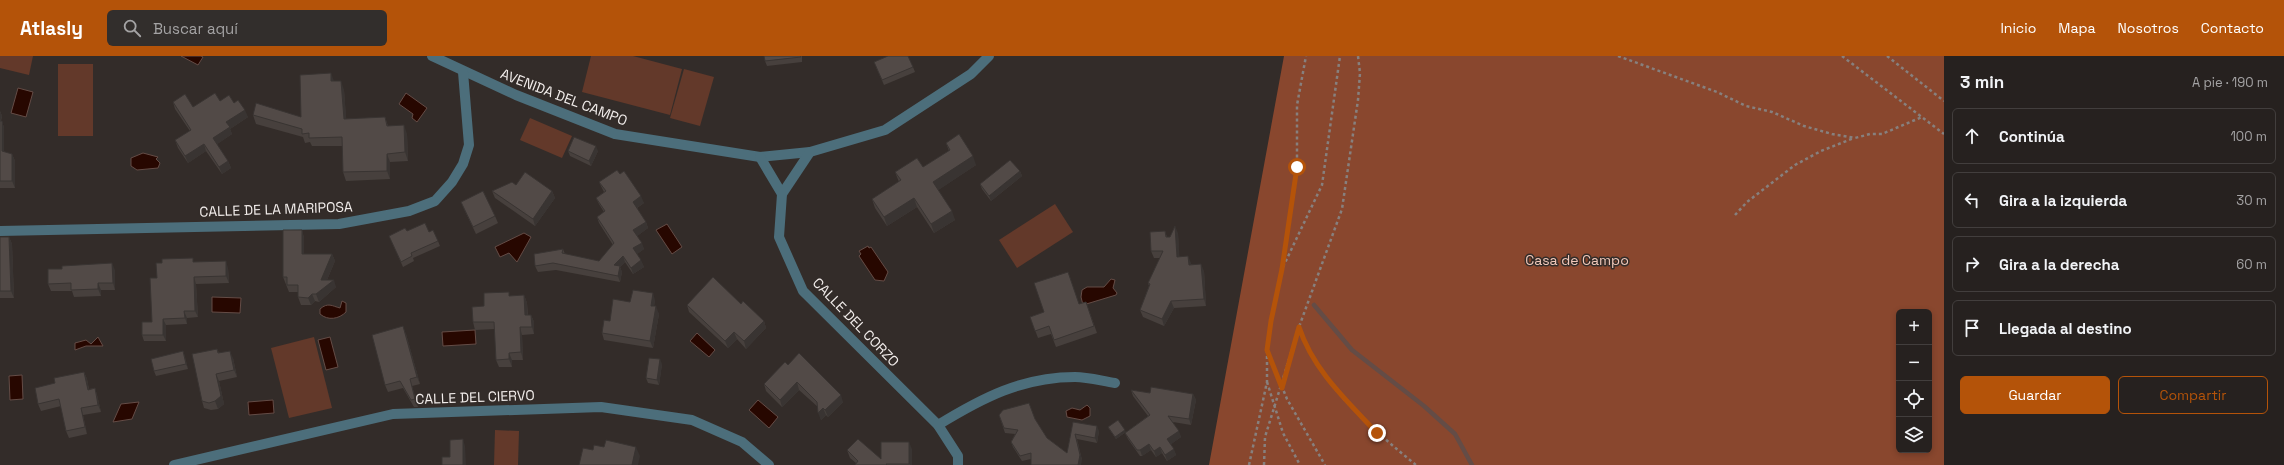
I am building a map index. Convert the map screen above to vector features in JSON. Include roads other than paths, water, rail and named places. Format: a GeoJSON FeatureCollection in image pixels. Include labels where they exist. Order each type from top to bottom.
{"type":"FeatureCollection","features":[{"type":"Feature","properties":{"kind":"street","name":"AVENIDA DEL CAMPO"},"geometry":{"type":"LineString","coordinates":[[432,56],[463,72],[615,134],[760,157],[810,152]]}},
{"type":"Feature","properties":{"kind":"street"},"geometry":{"type":"LineString","coordinates":[[810,152],[885,130],[971,74],[989,56]]}},
{"type":"Feature","properties":{"kind":"street","name":"CALLE DE LA MARIPOSA"},"geometry":{"type":"LineString","coordinates":[[0,231],[339,224],[410,211],[435,201],[452,182],[463,164],[469,145],[463,72]]}},
{"type":"Feature","properties":{"kind":"street","name":"CALLE DEL CORZO"},"geometry":{"type":"LineString","coordinates":[[810,152],[782,194],[779,237],[803,291],[938,425],[958,456],[958,465]]}},
{"type":"Feature","properties":{"kind":"street"},"geometry":{"type":"LineString","coordinates":[[760,157],[782,194]]}},
{"type":"Feature","properties":{"kind":"street"},"geometry":{"type":"LineString","coordinates":[[938,425],[980,399],[1026,382],[1076,377],[1115,383]]}},
{"type":"Feature","properties":{"kind":"street","name":"CALLE DEL CIERVO"},"geometry":{"type":"LineString","coordinates":[[174,465],[393,414],[601,407],[692,420],[742,442],[769,465]]}},
{"type":"Feature","properties":{"kind":"waterway"},"geometry":{"type":"LineString","coordinates":[[1314,305],[1352,350],[1424,406],[1455,434],[1472,465]]}},
{"type":"Feature","properties":{"kind":"park label","name":"Casa de Campo"},"geometry":{"type":"Point","coordinates":[1577,260]}}]}
